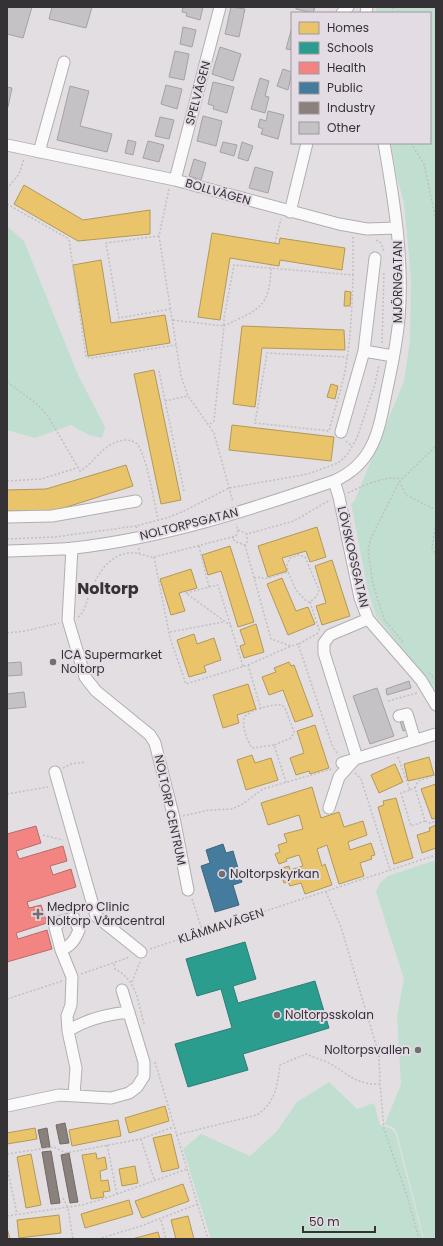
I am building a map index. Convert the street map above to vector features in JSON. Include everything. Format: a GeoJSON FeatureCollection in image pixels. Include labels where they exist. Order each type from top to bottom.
{"type":"FeatureCollection","features":[{"type":"Feature","properties":{"kind":"street","name":"SPELVÄGEN"},"geometry":{"type":"LineString","coordinates":[[173,180],[220,7]]}},
{"type":"Feature","properties":{"kind":"street"},"geometry":{"type":"LineString","coordinates":[[39,152],[64,62]]}},
{"type":"Feature","properties":{"kind":"street"},"geometry":{"type":"LineString","coordinates":[[286,214],[307,144]]}},
{"type":"Feature","properties":{"kind":"street","name":"MJÖRNGATAN"},"geometry":{"type":"LineString","coordinates":[[362,463],[371,449],[379,427],[399,316],[397,228],[384,144]]}},
{"type":"Feature","properties":{"kind":"street","name":"BOLLVÄGEN"},"geometry":{"type":"LineString","coordinates":[[7,145],[173,180],[286,214],[367,229],[397,228]]}},
{"type":"Feature","properties":{"kind":"street"},"geometry":{"type":"LineString","coordinates":[[341,432],[364,351],[379,257]]}},
{"type":"Feature","properties":{"kind":"street"},"geometry":{"type":"LineString","coordinates":[[364,351],[393,356]]}},
{"type":"Feature","properties":{"kind":"street","name":"NOLTORPSGATAN"},"geometry":{"type":"LineString","coordinates":[[7,550],[72,548],[138,537],[212,521],[334,481],[346,476],[362,463]]}},
{"type":"Feature","properties":{"kind":"street","name":"LÖVSKOGSGATAN"},"geometry":{"type":"LineString","coordinates":[[334,481],[339,497],[360,598],[368,619],[421,680],[436,705]]}},
{"type":"Feature","properties":{"kind":"street"},"geometry":{"type":"LineString","coordinates":[[7,517],[52,516],[136,500]]}},
{"type":"Feature","properties":{"kind":"street","name":"NOLTORP CENTRUM"},"geometry":{"type":"LineString","coordinates":[[72,548],[68,620],[83,670],[90,684],[150,736],[154,743],[174,818],[188,890]]}},
{"type":"Feature","properties":{"kind":"street"},"geometry":{"type":"LineString","coordinates":[[350,762],[324,653],[323,635],[330,635],[368,619]]}},
{"type":"Feature","properties":{"kind":"street"},"geometry":{"type":"LineString","coordinates":[[399,716],[407,714],[415,740]]}},
{"type":"Feature","properties":{"kind":"street"},"geometry":{"type":"LineString","coordinates":[[329,808],[339,777],[350,762],[395,745],[436,734]]}},
{"type":"Feature","properties":{"kind":"street"},"geometry":{"type":"LineString","coordinates":[[54,772],[96,916],[142,956]]}},
{"type":"Feature","properties":{"kind":"street"},"geometry":{"type":"LineString","coordinates":[[61,950],[72,977],[71,1005],[67,1016],[68,1031],[76,1068],[74,1095]]}},
{"type":"Feature","properties":{"kind":"street"},"geometry":{"type":"LineString","coordinates":[[7,1106],[45,1097],[74,1095],[111,1098],[120,1097],[137,1087],[144,1076],[144,1062],[122,990]]}},
{"type":"Feature","properties":{"kind":"street"},"geometry":{"type":"LineString","coordinates":[[68,1031],[84,1023],[116,1013],[129,1012]]}},
{"type":"Feature","properties":{"kind":"path"},"geometry":{"type":"LineString","coordinates":[[412,144],[424,164],[436,220]]}},
{"type":"Feature","properties":{"kind":"path"},"geometry":{"type":"LineString","coordinates":[[7,189],[19,174],[26,150]]}},
{"type":"Feature","properties":{"kind":"path"},"geometry":{"type":"LineString","coordinates":[[173,180],[159,236],[181,376],[188,396],[214,433],[233,504]]}},
{"type":"Feature","properties":{"kind":"path"},"geometry":{"type":"LineString","coordinates":[[432,202],[436,205]]}},
{"type":"Feature","properties":{"kind":"path"},"geometry":{"type":"LineString","coordinates":[[7,204],[69,239],[86,357],[92,358],[176,345]]}},
{"type":"Feature","properties":{"kind":"path"},"geometry":{"type":"LineString","coordinates":[[275,243],[286,214]]}},
{"type":"Feature","properties":{"kind":"path"},"geometry":{"type":"LineString","coordinates":[[347,357],[267,353],[255,423],[329,431],[347,357],[352,320],[353,233],[355,234]]}},
{"type":"Feature","properties":{"kind":"path"},"geometry":{"type":"LineString","coordinates":[[159,236],[106,243],[119,318],[171,309]]}},
{"type":"Feature","properties":{"kind":"path"},"geometry":{"type":"LineString","coordinates":[[376,239],[381,243],[379,257]]}},
{"type":"Feature","properties":{"kind":"path"},"geometry":{"type":"LineString","coordinates":[[209,425],[214,421],[224,318],[234,265],[353,275]]}},
{"type":"Feature","properties":{"kind":"path"},"geometry":{"type":"LineString","coordinates":[[173,320],[224,326],[253,312],[264,304],[271,265]]}},
{"type":"Feature","properties":{"kind":"path"},"geometry":{"type":"LineString","coordinates":[[7,539],[55,537],[136,526],[184,511],[229,488],[308,474],[338,463],[347,455],[357,438],[375,384],[380,354],[384,269]]}},
{"type":"Feature","properties":{"kind":"path"},"geometry":{"type":"LineString","coordinates":[[159,371],[184,491]]}},
{"type":"Feature","properties":{"kind":"path"},"geometry":{"type":"LineString","coordinates":[[7,382],[37,404],[48,416],[80,471],[108,446],[127,440],[136,444],[140,449],[145,464],[158,520]]}},
{"type":"Feature","properties":{"kind":"path"},"geometry":{"type":"LineString","coordinates":[[165,401],[188,396]]}},
{"type":"Feature","properties":{"kind":"path"},"geometry":{"type":"LineString","coordinates":[[403,643],[384,619],[373,584],[368,551],[371,538],[400,482],[436,446]]}},
{"type":"Feature","properties":{"kind":"path"},"geometry":{"type":"LineString","coordinates":[[7,481],[41,479],[78,468]]}},
{"type":"Feature","properties":{"kind":"path"},"geometry":{"type":"LineString","coordinates":[[238,530],[247,534],[294,520],[329,500],[358,488],[390,478],[398,478],[406,495],[436,510]]}},
{"type":"Feature","properties":{"kind":"path"},"geometry":{"type":"LineString","coordinates":[[436,520],[432,549],[436,554]]}},
{"type":"Feature","properties":{"kind":"path"},"geometry":{"type":"LineString","coordinates":[[236,522],[238,530],[236,536],[232,538],[236,542],[245,545]]}},
{"type":"Feature","properties":{"kind":"path"},"geometry":{"type":"LineString","coordinates":[[136,526],[139,553]]}},
{"type":"Feature","properties":{"kind":"path"},"geometry":{"type":"LineString","coordinates":[[247,534],[247,542],[245,545],[272,639],[290,646]]}},
{"type":"Feature","properties":{"kind":"path"},"geometry":{"type":"LineString","coordinates":[[7,633],[25,631],[80,616],[84,612],[95,580],[112,559],[120,554],[139,553],[147,557],[154,557],[236,536]]}},
{"type":"Feature","properties":{"kind":"path"},"geometry":{"type":"LineString","coordinates":[[199,546],[209,587]]}},
{"type":"Feature","properties":{"kind":"path"},"geometry":{"type":"LineString","coordinates":[[154,557],[170,638],[186,684],[248,665],[290,646],[323,635],[310,602],[306,601],[296,590],[288,572],[287,565],[290,558],[299,555],[304,557],[319,590],[317,596],[310,602]]}},
{"type":"Feature","properties":{"kind":"path"},"geometry":{"type":"LineString","coordinates":[[254,578],[261,577],[264,579],[288,572]]}},
{"type":"Feature","properties":{"kind":"path"},"geometry":{"type":"LineString","coordinates":[[231,626],[223,622],[186,593],[218,585],[231,626],[243,666]]}},
{"type":"Feature","properties":{"kind":"path"},"geometry":{"type":"LineString","coordinates":[[170,632],[223,622]]}},
{"type":"Feature","properties":{"kind":"path"},"geometry":{"type":"LineString","coordinates":[[298,644],[332,745],[350,762],[361,779],[390,870]]}},
{"type":"Feature","properties":{"kind":"path"},"geometry":{"type":"LineString","coordinates":[[248,665],[261,709]]}},
{"type":"Feature","properties":{"kind":"path"},"geometry":{"type":"LineString","coordinates":[[427,670],[436,680]]}},
{"type":"Feature","properties":{"kind":"path"},"geometry":{"type":"LineString","coordinates":[[388,701],[427,690]]}},
{"type":"Feature","properties":{"kind":"path"},"geometry":{"type":"LineString","coordinates":[[277,704],[282,705],[285,708],[294,732],[291,738],[274,745],[252,748],[248,742],[243,722],[244,717],[261,709],[277,704]]}},
{"type":"Feature","properties":{"kind":"path"},"geometry":{"type":"LineString","coordinates":[[274,745],[286,782]]}},
{"type":"Feature","properties":{"kind":"path"},"geometry":{"type":"LineString","coordinates":[[395,745],[410,790]]}},
{"type":"Feature","properties":{"kind":"path"},"geometry":{"type":"LineString","coordinates":[[54,772],[71,764],[86,762]]}},
{"type":"Feature","properties":{"kind":"path"},"geometry":{"type":"LineString","coordinates":[[174,818],[209,810],[232,809],[241,805],[263,789],[330,770],[350,762]]}},
{"type":"Feature","properties":{"kind":"path"},"geometry":{"type":"LineString","coordinates":[[425,821],[415,788],[418,781],[436,775]]}},
{"type":"Feature","properties":{"kind":"path"},"geometry":{"type":"LineString","coordinates":[[7,794],[52,786]]}},
{"type":"Feature","properties":{"kind":"path"},"geometry":{"type":"LineString","coordinates":[[415,788],[401,793],[411,826],[425,821],[430,823],[436,821]]}},
{"type":"Feature","properties":{"kind":"path"},"geometry":{"type":"LineString","coordinates":[[43,835],[75,843]]}},
{"type":"Feature","properties":{"kind":"path","name":"KLÄMMAVÄGEN"},"geometry":{"type":"LineString","coordinates":[[7,999],[72,977],[142,956],[203,933],[436,855]]}},
{"type":"Feature","properties":{"kind":"path"},"geometry":{"type":"LineString","coordinates":[[188,890],[203,933]]}},
{"type":"Feature","properties":{"kind":"path"},"geometry":{"type":"LineString","coordinates":[[326,892],[343,933],[379,1055],[384,1129],[407,1196],[419,1239]]}},
{"type":"Feature","properties":{"kind":"path"},"geometry":{"type":"LineString","coordinates":[[132,982],[142,956]]}},
{"type":"Feature","properties":{"kind":"path"},"geometry":{"type":"LineString","coordinates":[[114,964],[115,969],[124,973],[132,982],[145,1028]]}},
{"type":"Feature","properties":{"kind":"path"},"geometry":{"type":"LineString","coordinates":[[176,1135],[258,1115],[266,1109],[277,1090],[280,1065],[306,1054],[327,1062],[344,1074],[366,1085],[380,1084]]}},
{"type":"Feature","properties":{"kind":"path"},"geometry":{"type":"LineString","coordinates":[[154,1059],[208,1239]]}},
{"type":"Feature","properties":{"kind":"path"},"geometry":{"type":"LineString","coordinates":[[7,1154],[54,1147],[66,1153],[107,1144],[141,1139],[174,1127]]}},
{"type":"Feature","properties":{"kind":"path"},"geometry":{"type":"LineString","coordinates":[[141,1139],[154,1180]]}},
{"type":"Feature","properties":{"kind":"path"},"geometry":{"type":"LineString","coordinates":[[107,1144],[118,1194]]}},
{"type":"Feature","properties":{"kind":"path"},"geometry":{"type":"LineString","coordinates":[[7,1167],[17,1214]]}},
{"type":"Feature","properties":{"kind":"path"},"geometry":{"type":"LineString","coordinates":[[7,1216],[68,1208],[118,1194],[187,1169]]}},
{"type":"Feature","properties":{"kind":"path"},"geometry":{"type":"LineString","coordinates":[[63,1198],[68,1208],[73,1239]]}},
{"type":"Feature","properties":{"kind":"path"},"geometry":{"type":"LineString","coordinates":[[98,1239],[160,1219],[198,1204]]}},
{"type":"Feature","properties":{"kind":"path"},"geometry":{"type":"LineString","coordinates":[[160,1219],[166,1239]]}},
{"type":"Feature","properties":{"kind":"green space"},"geometry":{"type":"Polygon","coordinates":[[[376,7],[436,7],[436,690],[376,616],[367,587],[351,503],[354,502],[404,381],[410,341],[411,278],[404,203],[397,178],[391,144],[431,144],[431,12],[376,12],[376,7]]]}},
{"type":"Feature","properties":{"kind":"green space"},"geometry":{"type":"Polygon","coordinates":[[[7,226],[24,241],[78,375],[105,427],[102,438],[89,435],[71,425],[35,438],[7,430],[7,226]]]}},
{"type":"Feature","properties":{"kind":"green space","name":"Noltorpsvallen"},"geometry":{"type":"Polygon","coordinates":[[[436,860],[436,1239],[424,1239],[397,1133],[394,1128],[385,1124],[401,1084],[397,1016],[404,979],[376,892],[380,883],[388,876],[436,860]]]}},
{"type":"Feature","properties":{"kind":"green space"},"geometry":{"type":"Polygon","coordinates":[[[329,1082],[357,1109],[374,1103],[380,1125],[392,1129],[396,1135],[423,1239],[211,1239],[183,1149],[201,1134],[250,1156],[277,1131],[297,1102],[329,1082]]]}},
{"type":"Feature","properties":{"kind":"building: Homes"},"geometry":{"type":"Polygon","coordinates":[[[24,185],[83,220],[150,210],[150,234],[78,241],[14,204],[24,185]]]}},
{"type":"Feature","properties":{"kind":"building: Homes"},"geometry":{"type":"Polygon","coordinates":[[[212,233],[279,244],[280,238],[345,248],[342,270],[280,260],[279,266],[230,258],[220,320],[198,317],[212,233]]]}},
{"type":"Feature","properties":{"kind":"building: Homes"},"geometry":{"type":"Polygon","coordinates":[[[101,260],[111,323],[165,315],[170,343],[88,356],[73,265],[101,260]]]}},
{"type":"Feature","properties":{"kind":"building: Homes"},"geometry":{"type":"Polygon","coordinates":[[[345,291],[351,292],[350,306],[344,306],[345,291]]]}},
{"type":"Feature","properties":{"kind":"building: Homes"},"geometry":{"type":"Polygon","coordinates":[[[242,326],[344,330],[345,350],[262,348],[255,407],[233,404],[242,326]]]}},
{"type":"Feature","properties":{"kind":"building: Homes"},"geometry":{"type":"Polygon","coordinates":[[[154,370],[181,500],[161,504],[134,374],[154,370]]]}},
{"type":"Feature","properties":{"kind":"building: Homes"},"geometry":{"type":"Polygon","coordinates":[[[331,384],[338,386],[335,399],[327,397],[331,384]]]}},
{"type":"Feature","properties":{"kind":"building: Homes"},"geometry":{"type":"Polygon","coordinates":[[[232,425],[334,437],[331,461],[229,450],[232,425]]]}},
{"type":"Feature","properties":{"kind":"building: Homes"},"geometry":{"type":"Polygon","coordinates":[[[126,465],[133,486],[54,511],[7,511],[7,490],[46,489],[126,465]]]}},
{"type":"Feature","properties":{"kind":"building: Homes"},"geometry":{"type":"Polygon","coordinates":[[[317,527],[326,557],[310,562],[306,551],[282,558],[287,571],[268,577],[258,546],[317,527]]]}},
{"type":"Feature","properties":{"kind":"building: Homes"},"geometry":{"type":"Polygon","coordinates":[[[230,546],[254,622],[238,627],[221,571],[208,575],[202,555],[230,546]]]}},
{"type":"Feature","properties":{"kind":"building: Homes"},"geometry":{"type":"Polygon","coordinates":[[[332,560],[350,616],[322,625],[316,606],[326,603],[315,566],[332,560]]]}},
{"type":"Feature","properties":{"kind":"building: Homes"},"geometry":{"type":"Polygon","coordinates":[[[191,569],[197,588],[179,593],[185,611],[171,615],[160,579],[191,569]]]}},
{"type":"Feature","properties":{"kind":"building: Homes"},"geometry":{"type":"Polygon","coordinates":[[[282,578],[296,611],[308,607],[315,624],[288,635],[267,584],[282,578]]]}},
{"type":"Feature","properties":{"kind":"building: Homes"},"geometry":{"type":"Polygon","coordinates":[[[256,624],[264,652],[244,658],[240,646],[245,644],[240,630],[256,624]]]}},
{"type":"Feature","properties":{"kind":"building: Homes"},"geometry":{"type":"Polygon","coordinates":[[[194,634],[197,644],[214,638],[221,660],[204,666],[206,672],[189,677],[177,640],[194,634]]]}},
{"type":"Feature","properties":{"kind":"building: Homes"},"geometry":{"type":"Polygon","coordinates":[[[289,662],[291,666],[294,665],[313,716],[295,722],[283,690],[269,695],[262,677],[276,672],[274,668],[289,662]]]}},
{"type":"Feature","properties":{"kind":"building: Homes"},"geometry":{"type":"Polygon","coordinates":[[[248,684],[256,709],[237,715],[239,723],[223,728],[213,695],[248,684]]]}},
{"type":"Feature","properties":{"kind":"building: Homes"},"geometry":{"type":"Polygon","coordinates":[[[315,725],[329,768],[310,774],[309,771],[296,775],[290,758],[304,753],[297,731],[315,725]]]}},
{"type":"Feature","properties":{"kind":"building: Homes"},"geometry":{"type":"Polygon","coordinates":[[[252,755],[255,763],[271,758],[278,780],[246,790],[237,760],[252,755]]]}},
{"type":"Feature","properties":{"kind":"building: Homes"},"geometry":{"type":"Polygon","coordinates":[[[429,757],[434,775],[408,781],[404,764],[429,757]]]}},
{"type":"Feature","properties":{"kind":"building: Homes"},"geometry":{"type":"Polygon","coordinates":[[[395,764],[403,782],[379,793],[371,775],[395,764]]]}},
{"type":"Feature","properties":{"kind":"building: Homes"},"geometry":{"type":"Polygon","coordinates":[[[436,784],[436,818],[432,819],[421,789],[436,784]]]}},
{"type":"Feature","properties":{"kind":"building: Homes"},"geometry":{"type":"Polygon","coordinates":[[[312,787],[321,818],[339,812],[344,827],[363,821],[367,835],[348,842],[350,850],[371,843],[375,855],[371,856],[372,859],[360,863],[364,876],[339,884],[327,845],[317,849],[322,866],[325,864],[332,885],[305,894],[301,883],[290,886],[288,882],[284,883],[279,869],[289,866],[290,870],[303,866],[299,855],[286,859],[287,861],[279,864],[275,854],[280,852],[278,845],[287,842],[284,834],[303,829],[299,815],[268,825],[261,803],[312,787]]]}},
{"type":"Feature","properties":{"kind":"building: Homes"},"geometry":{"type":"Polygon","coordinates":[[[396,798],[413,858],[394,864],[378,807],[384,805],[383,801],[396,798]]]}},
{"type":"Feature","properties":{"kind":"building: Homes"},"geometry":{"type":"Polygon","coordinates":[[[436,825],[436,848],[422,853],[417,835],[430,831],[429,828],[436,825]]]}},
{"type":"Feature","properties":{"kind":"building: Homes"},"geometry":{"type":"Polygon","coordinates":[[[165,1106],[169,1121],[129,1133],[125,1118],[165,1106]]]}},
{"type":"Feature","properties":{"kind":"building: Homes"},"geometry":{"type":"Polygon","coordinates":[[[118,1120],[121,1136],[72,1146],[69,1130],[118,1120]]]}},
{"type":"Feature","properties":{"kind":"building: Homes"},"geometry":{"type":"Polygon","coordinates":[[[35,1128],[37,1139],[7,1144],[7,1133],[35,1128]]]}},
{"type":"Feature","properties":{"kind":"building: Homes"},"geometry":{"type":"Polygon","coordinates":[[[171,1134],[179,1168],[162,1172],[153,1138],[171,1134]]]}},
{"type":"Feature","properties":{"kind":"building: Homes"},"geometry":{"type":"Polygon","coordinates":[[[96,1153],[97,1159],[105,1157],[107,1169],[100,1171],[101,1181],[108,1180],[110,1191],[103,1192],[104,1197],[91,1199],[82,1155],[96,1153]]]}},
{"type":"Feature","properties":{"kind":"building: Homes"},"geometry":{"type":"Polygon","coordinates":[[[31,1154],[41,1205],[26,1208],[17,1157],[31,1154]]]}},
{"type":"Feature","properties":{"kind":"building: Homes"},"geometry":{"type":"Polygon","coordinates":[[[135,1166],[138,1183],[122,1186],[119,1169],[135,1166]]]}},
{"type":"Feature","properties":{"kind":"building: Homes"},"geometry":{"type":"Polygon","coordinates":[[[183,1184],[189,1201],[142,1218],[135,1201],[183,1184]]]}},
{"type":"Feature","properties":{"kind":"building: Homes"},"geometry":{"type":"Polygon","coordinates":[[[129,1200],[133,1214],[85,1228],[81,1214],[129,1200]]]}},
{"type":"Feature","properties":{"kind":"building: Homes"},"geometry":{"type":"Polygon","coordinates":[[[59,1215],[61,1233],[19,1238],[17,1220],[59,1215]]]}},
{"type":"Feature","properties":{"kind":"building: Homes"},"geometry":{"type":"Polygon","coordinates":[[[188,1216],[194,1239],[176,1239],[171,1220],[188,1216]]]}},
{"type":"Feature","properties":{"kind":"building: Homes"},"geometry":{"type":"Polygon","coordinates":[[[7,1228],[10,1239],[7,1239],[7,1228]]]}},
{"type":"Feature","properties":{"kind":"building: Homes"},"geometry":{"type":"Polygon","coordinates":[[[158,1232],[160,1239],[132,1239],[158,1232]]]}},
{"type":"Feature","properties":{"kind":"building: Schools","name":"Noltorpsskolan"},"geometry":{"type":"Polygon","coordinates":[[[245,942],[256,979],[233,986],[238,1003],[315,981],[329,1028],[243,1054],[248,1070],[188,1087],[175,1044],[232,1028],[221,989],[197,996],[186,959],[245,942]]]}},
{"type":"Feature","properties":{"kind":"building: Health"},"geometry":{"type":"Polygon","coordinates":[[[36,826],[41,843],[16,851],[19,859],[63,846],[67,861],[50,866],[53,875],[71,869],[76,887],[27,902],[29,908],[41,905],[47,923],[16,933],[18,939],[47,930],[52,949],[7,962],[7,834],[36,826]]]}},
{"type":"Feature","properties":{"kind":"building: Public","name":"Noltorpskyrkan"},"geometry":{"type":"Polygon","coordinates":[[[223,844],[226,853],[233,851],[242,882],[233,885],[239,905],[215,912],[201,866],[210,863],[206,850],[223,844]]]}},
{"type":"Feature","properties":{"kind":"building: Industry"},"geometry":{"type":"Polygon","coordinates":[[[65,1123],[69,1143],[60,1144],[56,1125],[65,1123]]]}},
{"type":"Feature","properties":{"kind":"building: Industry"},"geometry":{"type":"Polygon","coordinates":[[[47,1128],[50,1147],[42,1148],[38,1130],[47,1128]]]}},
{"type":"Feature","properties":{"kind":"building: Industry"},"geometry":{"type":"Polygon","coordinates":[[[51,1151],[60,1203],[51,1204],[42,1152],[51,1151]]]}},
{"type":"Feature","properties":{"kind":"building: Industry"},"geometry":{"type":"Polygon","coordinates":[[[69,1153],[78,1202],[70,1203],[61,1155],[69,1153]]]}},
{"type":"Feature","properties":{"kind":"building: Other"},"geometry":{"type":"Polygon","coordinates":[[[7,7],[32,7],[23,38],[7,34],[7,7]]]}},
{"type":"Feature","properties":{"kind":"building: Other"},"geometry":{"type":"Polygon","coordinates":[[[52,7],[92,7],[86,28],[49,19],[52,7]]]}},
{"type":"Feature","properties":{"kind":"building: Other"},"geometry":{"type":"Polygon","coordinates":[[[183,7],[203,7],[200,20],[186,16],[187,13],[182,12],[183,7]]]}},
{"type":"Feature","properties":{"kind":"building: Other"},"geometry":{"type":"Polygon","coordinates":[[[231,7],[245,9],[239,37],[225,34],[231,7]]]}},
{"type":"Feature","properties":{"kind":"building: Other"},"geometry":{"type":"Polygon","coordinates":[[[296,7],[315,7],[313,12],[296,9],[296,7]]]}},
{"type":"Feature","properties":{"kind":"building: Other"},"geometry":{"type":"Polygon","coordinates":[[[183,27],[196,30],[192,47],[180,44],[183,27]]]}},
{"type":"Feature","properties":{"kind":"building: Other"},"geometry":{"type":"Polygon","coordinates":[[[291,31],[291,50],[286,49],[291,31]]]}},
{"type":"Feature","properties":{"kind":"building: Other"},"geometry":{"type":"Polygon","coordinates":[[[220,47],[241,54],[233,81],[212,74],[220,47]]]}},
{"type":"Feature","properties":{"kind":"building: Other"},"geometry":{"type":"Polygon","coordinates":[[[175,51],[189,54],[184,80],[169,77],[175,51]]]}},
{"type":"Feature","properties":{"kind":"building: Other"},"geometry":{"type":"Polygon","coordinates":[[[283,69],[291,72],[288,90],[277,86],[283,69]]]}},
{"type":"Feature","properties":{"kind":"building: Other"},"geometry":{"type":"Polygon","coordinates":[[[260,78],[269,81],[265,96],[269,97],[265,113],[251,109],[260,78]]]}},
{"type":"Feature","properties":{"kind":"building: Other"},"geometry":{"type":"Polygon","coordinates":[[[213,82],[234,87],[227,113],[213,109],[214,106],[208,104],[213,82]]]}},
{"type":"Feature","properties":{"kind":"building: Other"},"geometry":{"type":"Polygon","coordinates":[[[166,85],[182,89],[177,109],[161,104],[166,85]]]}},
{"type":"Feature","properties":{"kind":"building: Other"},"geometry":{"type":"Polygon","coordinates":[[[70,86],[89,91],[80,126],[112,134],[107,152],[57,140],[70,86]]]}},
{"type":"Feature","properties":{"kind":"building: Other"},"geometry":{"type":"Polygon","coordinates":[[[7,87],[12,88],[8,107],[7,107],[7,87]]]}},
{"type":"Feature","properties":{"kind":"building: Other"},"geometry":{"type":"Polygon","coordinates":[[[268,111],[284,115],[278,139],[261,134],[263,129],[258,127],[260,119],[266,121],[268,111]]]}},
{"type":"Feature","properties":{"kind":"building: Other"},"geometry":{"type":"Polygon","coordinates":[[[203,116],[222,121],[216,146],[197,141],[203,116]]]}},
{"type":"Feature","properties":{"kind":"building: Other"},"geometry":{"type":"Polygon","coordinates":[[[160,117],[174,120],[169,139],[155,136],[160,117]]]}},
{"type":"Feature","properties":{"kind":"building: Other"},"geometry":{"type":"Polygon","coordinates":[[[128,140],[136,142],[133,155],[125,153],[128,140]]]}},
{"type":"Feature","properties":{"kind":"building: Other"},"geometry":{"type":"Polygon","coordinates":[[[148,141],[164,145],[159,162],[143,158],[148,141]]]}},
{"type":"Feature","properties":{"kind":"building: Other"},"geometry":{"type":"Polygon","coordinates":[[[223,142],[237,145],[234,156],[220,152],[223,142]]]}},
{"type":"Feature","properties":{"kind":"building: Other"},"geometry":{"type":"Polygon","coordinates":[[[242,142],[253,146],[248,161],[238,158],[242,142]]]}},
{"type":"Feature","properties":{"kind":"building: Other"},"geometry":{"type":"Polygon","coordinates":[[[194,159],[206,163],[201,180],[189,176],[194,159]]]}},
{"type":"Feature","properties":{"kind":"building: Other"},"geometry":{"type":"Polygon","coordinates":[[[255,167],[273,172],[268,193],[249,188],[255,167]]]}},
{"type":"Feature","properties":{"kind":"building: Other"},"geometry":{"type":"Polygon","coordinates":[[[21,662],[22,675],[7,676],[7,663],[21,662]]]}},
{"type":"Feature","properties":{"kind":"building: Other"},"geometry":{"type":"Polygon","coordinates":[[[409,681],[411,688],[387,695],[386,689],[409,681]]]}},
{"type":"Feature","properties":{"kind":"building: Other"},"geometry":{"type":"Polygon","coordinates":[[[377,688],[394,736],[370,744],[353,696],[377,688]]]}},
{"type":"Feature","properties":{"kind":"building: Other"},"geometry":{"type":"Polygon","coordinates":[[[24,692],[26,707],[7,709],[7,694],[24,692]]]}},
{"type":"Feature","properties":{"kind":"building: Other"},"geometry":{"type":"Polygon","coordinates":[[[405,720],[408,729],[403,731],[400,721],[405,720]]]}},
{"type":"Feature","properties":{"kind":"place","name":"ICA Supermarket Noltorp"},"geometry":{"type":"Point","coordinates":[53,662]}},
{"type":"Feature","properties":{"kind":"place","name":"Noltorpskyrkan"},"geometry":{"type":"Point","coordinates":[222,874]}},
{"type":"Feature","properties":{"kind":"place","name":"Medpro Clinic Noltorp Vårdcentral"},"geometry":{"type":"Point","coordinates":[38,914]}},
{"type":"Feature","properties":{"kind":"place","name":"Noltorpsskolan"},"geometry":{"type":"Point","coordinates":[277,1015]}},
{"type":"Feature","properties":{"kind":"place","name":"Noltorpsvallen"},"geometry":{"type":"Point","coordinates":[418,1050]}},
{"type":"Feature","properties":{"kind":"district","name":"Noltorp"},"geometry":{"type":"Point","coordinates":[108,588]}}]}
